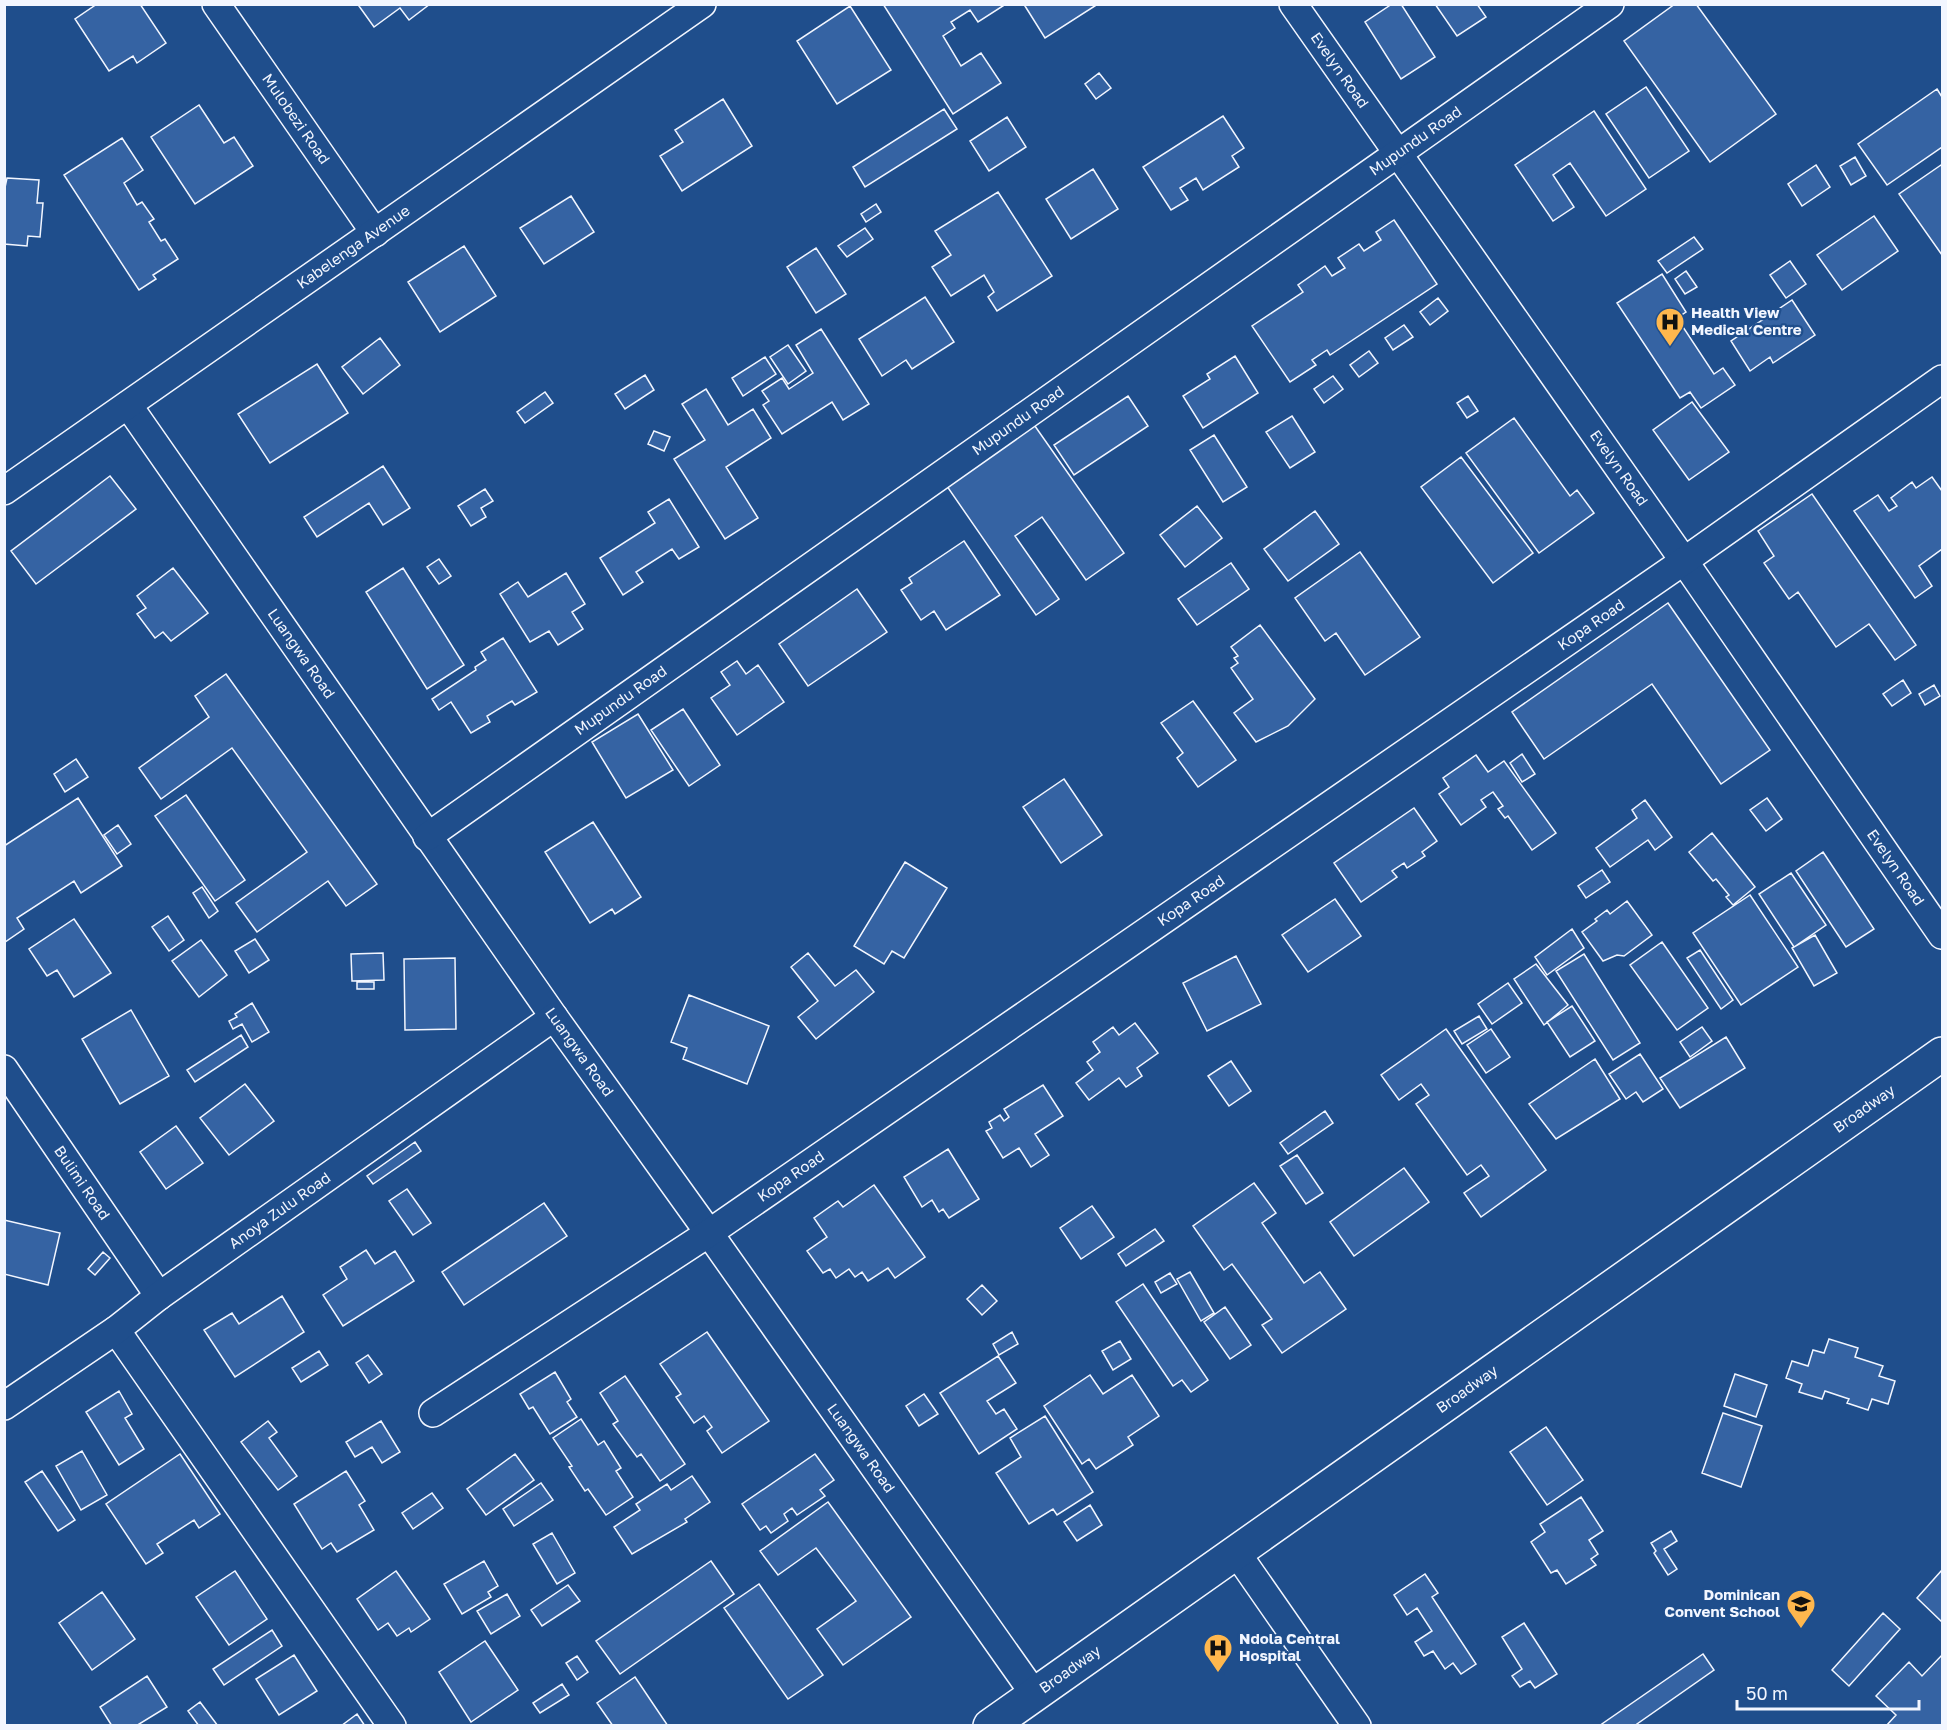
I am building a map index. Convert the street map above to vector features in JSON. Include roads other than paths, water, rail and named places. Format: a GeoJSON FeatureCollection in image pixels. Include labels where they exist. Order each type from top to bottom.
{"type":"FeatureCollection","features":[{"type":"Feature","properties":{"kind":"main road","name":"Broadway"},"geometry":{"type":"LineString","coordinates":[[990,1725],[1942,1054]]}},
{"type":"Feature","properties":{"kind":"street","name":"Mulobezi Road"},"geometry":{"type":"LineString","coordinates":[[216,4],[375,233]]}},
{"type":"Feature","properties":{"kind":"street","name":"Kabelenga Avenue"},"geometry":{"type":"LineString","coordinates":[[4,491],[702,4]]}},
{"type":"Feature","properties":{"kind":"street","name":"Evelyn Road"},"geometry":{"type":"LineString","coordinates":[[1293,4],[1684,561],[1942,935]]}},
{"type":"Feature","properties":{"kind":"street","name":"Mupundu Road"},"geometry":{"type":"LineString","coordinates":[[427,837],[1610,4]]}},
{"type":"Feature","properties":{"kind":"street","name":"Kopa Road"},"geometry":{"type":"LineString","coordinates":[[433,1413],[709,1233],[1684,561],[1942,379]]}},
{"type":"Feature","properties":{"kind":"street","name":"Luangwa Road"},"geometry":{"type":"LineString","coordinates":[[128,405],[427,837],[1035,1695]]}},
{"type":"Feature","properties":{"kind":"street","name":"Anoya Zulu Road"},"geometry":{"type":"LineString","coordinates":[[4,1406],[116,1330],[159,1296],[554,1017]]}},
{"type":"Feature","properties":{"kind":"street","name":"Bulimi Road"},"geometry":{"type":"LineString","coordinates":[[4,1069],[159,1296]]}},
{"type":"Feature","properties":{"kind":"street"},"geometry":{"type":"LineString","coordinates":[[116,1330],[392,1725]]}},
{"type":"Feature","properties":{"kind":"street"},"geometry":{"type":"LineString","coordinates":[[1236,1552],[1357,1725]]}},
{"type":"Feature","properties":{"kind":"place","name":"Health View Medical Centre"},"geometry":{"type":"Point","coordinates":[1670,348]}},
{"type":"Feature","properties":{"kind":"place","name":"Dominican Convent School"},"geometry":{"type":"Point","coordinates":[1801,1630]}},
{"type":"Feature","properties":{"kind":"place","name":"Ndola Central Hospital"},"geometry":{"type":"Point","coordinates":[1218,1674]}}]}
